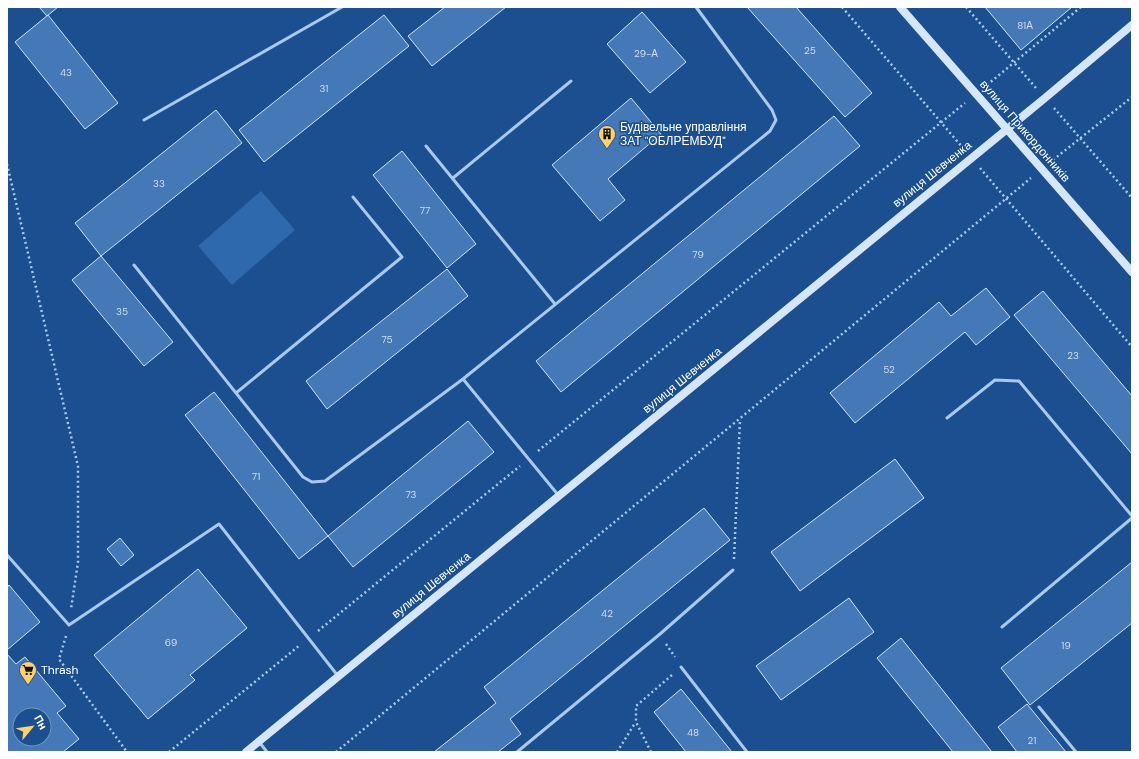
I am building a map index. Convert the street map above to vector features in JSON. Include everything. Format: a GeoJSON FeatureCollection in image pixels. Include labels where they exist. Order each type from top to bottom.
{"type":"FeatureCollection","features":[{"type":"Feature","properties":{"kind":"street","name":"вулиця Прикордонників"},"geometry":{"type":"LineString","coordinates":[[900,7],[1008,128],[1132,272]]}},
{"type":"Feature","properties":{"kind":"street","name":"вулиця Шевченка"},"geometry":{"type":"LineString","coordinates":[[246,752],[1045,98],[1132,25]]}},
{"type":"Feature","properties":{"kind":"lane"},"geometry":{"type":"LineString","coordinates":[[144,120],[342,7]]}},
{"type":"Feature","properties":{"kind":"lane"},"geometry":{"type":"LineString","coordinates":[[134,265],[303,477],[312,482],[325,481],[463,379],[770,131],[776,120],[772,110],[696,7]]}},
{"type":"Feature","properties":{"kind":"lane"},"geometry":{"type":"LineString","coordinates":[[453,178],[571,81]]}},
{"type":"Feature","properties":{"kind":"lane"},"geometry":{"type":"LineString","coordinates":[[426,146],[555,304]]}},
{"type":"Feature","properties":{"kind":"lane"},"geometry":{"type":"LineString","coordinates":[[236,393],[402,257],[353,197]]}},
{"type":"Feature","properties":{"kind":"lane"},"geometry":{"type":"LineString","coordinates":[[463,379],[558,496]]}},
{"type":"Feature","properties":{"kind":"lane"},"geometry":{"type":"LineString","coordinates":[[947,418],[995,380],[1019,381],[1132,517],[1002,627]]}},
{"type":"Feature","properties":{"kind":"lane"},"geometry":{"type":"LineString","coordinates":[[7,555],[69,625],[219,524],[338,676]]}},
{"type":"Feature","properties":{"kind":"lane"},"geometry":{"type":"LineString","coordinates":[[517,752],[660,634],[733,570]]}},
{"type":"Feature","properties":{"kind":"lane"},"geometry":{"type":"LineString","coordinates":[[681,667],[748,752]]}},
{"type":"Feature","properties":{"kind":"lane"},"geometry":{"type":"LineString","coordinates":[[1040,707],[1076,752]]}},
{"type":"Feature","properties":{"kind":"lane"},"geometry":{"type":"LineString","coordinates":[[259,741],[267,752]]}},
{"type":"Feature","properties":{"kind":"path"},"geometry":{"type":"LineString","coordinates":[[842,7],[941,122]]}},
{"type":"Feature","properties":{"kind":"path"},"geometry":{"type":"LineString","coordinates":[[966,7],[1132,198]]}},
{"type":"Feature","properties":{"kind":"path"},"geometry":{"type":"LineString","coordinates":[[169,752],[977,94],[1081,7]]}},
{"type":"Feature","properties":{"kind":"path"},"geometry":{"type":"LineString","coordinates":[[336,752],[1080,138],[1132,97]]}},
{"type":"Feature","properties":{"kind":"path"},"geometry":{"type":"LineString","coordinates":[[7,164],[78,466],[78,562],[69,625],[59,659],[127,752]]}},
{"type":"Feature","properties":{"kind":"path"},"geometry":{"type":"LineString","coordinates":[[1006,199],[1132,347]]}},
{"type":"Feature","properties":{"kind":"path"},"geometry":{"type":"LineString","coordinates":[[733,570],[740,420]]}},
{"type":"Feature","properties":{"kind":"path"},"geometry":{"type":"LineString","coordinates":[[651,752],[636,722],[636,706],[681,667],[660,634]]}},
{"type":"Feature","properties":{"kind":"path"},"geometry":{"type":"LineString","coordinates":[[617,752],[636,722]]}},
{"type":"Feature","properties":{"kind":"shaded area"},"geometry":{"type":"Polygon","coordinates":[[[261,191],[295,230],[232,285],[198,246],[261,191]]]}},
{"type":"Feature","properties":{"kind":"building"},"geometry":{"type":"Polygon","coordinates":[[[39,7],[58,7],[47,16],[39,7]]]}},
{"type":"Feature","properties":{"kind":"building"},"geometry":{"type":"Polygon","coordinates":[[[445,7],[506,7],[432,66],[408,36],[445,7]]]}},
{"type":"Feature","properties":{"kind":"building"},"geometry":{"type":"Polygon","coordinates":[[[747,7],[796,7],[872,93],[845,117],[747,7]]]}},
{"type":"Feature","properties":{"kind":"building"},"geometry":{"type":"Polygon","coordinates":[[[985,7],[1072,7],[1021,50],[985,7]]]}},
{"type":"Feature","properties":{"kind":"building"},"geometry":{"type":"Polygon","coordinates":[[[642,12],[686,62],[650,93],[607,44],[642,12]]]}},
{"type":"Feature","properties":{"kind":"building"},"geometry":{"type":"Polygon","coordinates":[[[48,15],[118,103],[85,129],[15,42],[48,15]]]}},
{"type":"Feature","properties":{"kind":"building"},"geometry":{"type":"Polygon","coordinates":[[[384,15],[409,46],[264,162],[239,130],[384,15]]]}},
{"type":"Feature","properties":{"kind":"building","name":"Будівельне управління ЗАТ \"ОБЛРЕМБУД\""},"geometry":{"type":"Polygon","coordinates":[[[631,98],[661,134],[608,179],[625,200],[600,221],[552,165],[631,98]]]}},
{"type":"Feature","properties":{"kind":"building"},"geometry":{"type":"Polygon","coordinates":[[[216,110],[242,143],[101,256],[75,223],[216,110]]]}},
{"type":"Feature","properties":{"kind":"building"},"geometry":{"type":"Polygon","coordinates":[[[834,116],[860,146],[561,392],[536,361],[834,116]]]}},
{"type":"Feature","properties":{"kind":"building"},"geometry":{"type":"Polygon","coordinates":[[[402,151],[476,244],[447,268],[373,175],[402,151]]]}},
{"type":"Feature","properties":{"kind":"building"},"geometry":{"type":"Polygon","coordinates":[[[101,256],[173,342],[144,366],[72,280],[101,256]]]}},
{"type":"Feature","properties":{"kind":"building"},"geometry":{"type":"Polygon","coordinates":[[[447,269],[468,296],[327,409],[306,381],[447,269]]]}},
{"type":"Feature","properties":{"kind":"building"},"geometry":{"type":"Polygon","coordinates":[[[986,288],[1010,317],[976,345],[965,332],[855,423],[830,393],[939,302],[951,316],[986,288]]]}},
{"type":"Feature","properties":{"kind":"building"},"geometry":{"type":"Polygon","coordinates":[[[1043,291],[1132,396],[1132,454],[1014,315],[1043,291]]]}},
{"type":"Feature","properties":{"kind":"building"},"geometry":{"type":"Polygon","coordinates":[[[214,392],[328,536],[299,559],[185,415],[214,392]]]}},
{"type":"Feature","properties":{"kind":"building"},"geometry":{"type":"Polygon","coordinates":[[[468,421],[494,452],[353,567],[328,536],[468,421]]]}},
{"type":"Feature","properties":{"kind":"building"},"geometry":{"type":"Polygon","coordinates":[[[895,459],[924,498],[800,591],[771,552],[895,459]]]}},
{"type":"Feature","properties":{"kind":"building"},"geometry":{"type":"Polygon","coordinates":[[[704,508],[730,540],[510,719],[521,734],[498,752],[434,752],[496,703],[484,687],[704,508]]]}},
{"type":"Feature","properties":{"kind":"building"},"geometry":{"type":"Polygon","coordinates":[[[120,538],[134,555],[121,566],[107,549],[120,538]]]}},
{"type":"Feature","properties":{"kind":"building"},"geometry":{"type":"Polygon","coordinates":[[[1132,562],[1132,623],[1030,705],[1001,668],[1132,562]]]}},
{"type":"Feature","properties":{"kind":"building"},"geometry":{"type":"Polygon","coordinates":[[[198,569],[247,628],[190,675],[195,680],[148,719],[94,655],[198,569]]]}},
{"type":"Feature","properties":{"kind":"building","name":"Thrash"},"geometry":{"type":"Polygon","coordinates":[[[9,585],[40,622],[7,650],[7,588],[9,585]]]}},
{"type":"Feature","properties":{"kind":"building"},"geometry":{"type":"Polygon","coordinates":[[[849,598],[874,632],[781,700],[756,666],[849,598]]]}},
{"type":"Feature","properties":{"kind":"building"},"geometry":{"type":"Polygon","coordinates":[[[901,638],[992,752],[953,752],[877,658],[901,638]]]}},
{"type":"Feature","properties":{"kind":"building","name":"Thrash"},"geometry":{"type":"Polygon","coordinates":[[[7,654],[16,664],[25,657],[66,706],[57,713],[79,739],[63,752],[7,752],[7,654]]]}},
{"type":"Feature","properties":{"kind":"building"},"geometry":{"type":"Polygon","coordinates":[[[681,689],[732,752],[686,752],[654,712],[681,689]]]}},
{"type":"Feature","properties":{"kind":"building"},"geometry":{"type":"Polygon","coordinates":[[[1027,704],[1066,752],[1017,752],[998,727],[1027,704]]]}},
{"type":"Feature","properties":{"kind":"place","name":"Будівельне управління ЗАТ \"ОБЛРЕМБУД\""},"geometry":{"type":"Point","coordinates":[607,149]}},
{"type":"Feature","properties":{"kind":"place","name":"Thrash"},"geometry":{"type":"Point","coordinates":[28,685]}}]}
